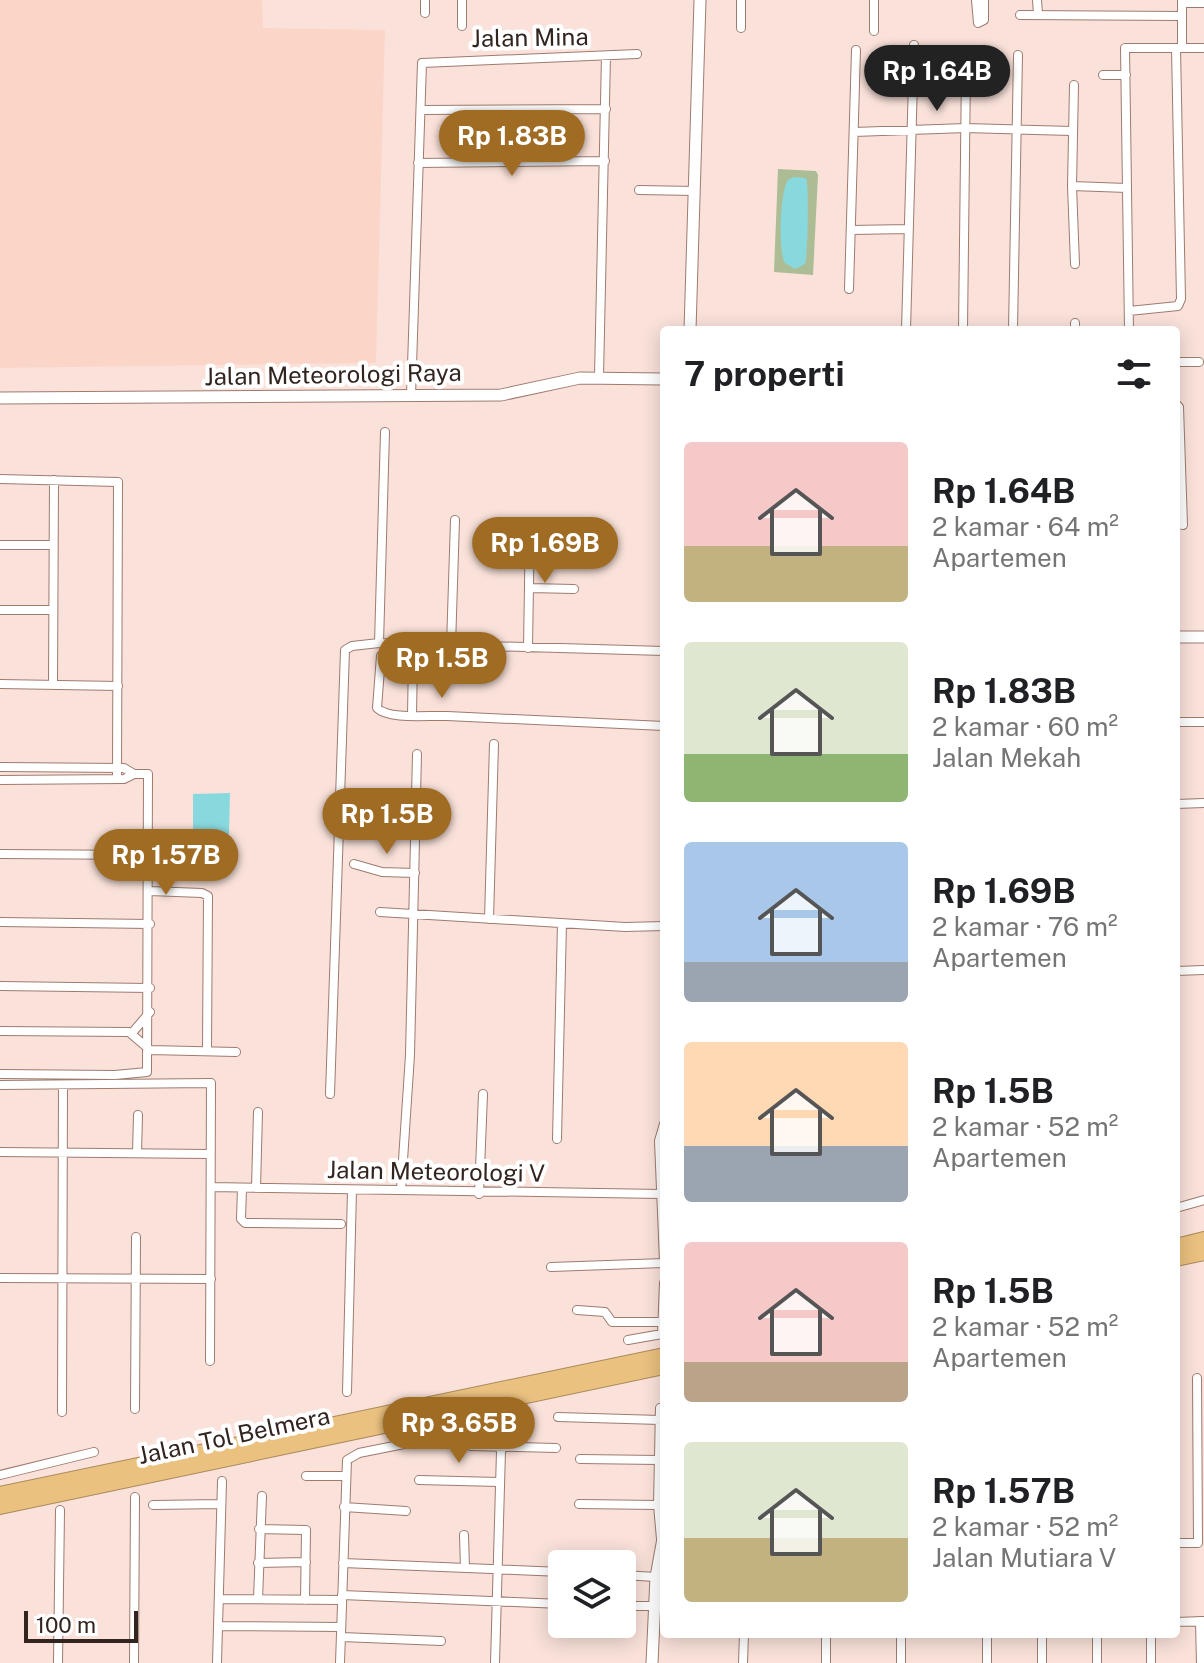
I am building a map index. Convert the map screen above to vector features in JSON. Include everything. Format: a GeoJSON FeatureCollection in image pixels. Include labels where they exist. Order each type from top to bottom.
{"type":"FeatureCollection","features":[{"type":"Feature","properties":{"kind":"highway"},"geometry":{"type":"LineString","coordinates":[[1180,1245],[1204,1239]]}},
{"type":"Feature","properties":{"kind":"highway"},"geometry":{"type":"LineString","coordinates":[[1180,1258],[1204,1253]]}},
{"type":"Feature","properties":{"kind":"highway","name":"Jalan Tol Belmera"},"geometry":{"type":"LineString","coordinates":[[0,1494],[660,1356]]}},
{"type":"Feature","properties":{"kind":"highway","name":"Jalan Tol Belmera"},"geometry":{"type":"LineString","coordinates":[[0,1507],[660,1368]]}},
{"type":"Feature","properties":{"kind":"street"},"geometry":{"type":"LineString","coordinates":[[425,0],[425,13]]}},
{"type":"Feature","properties":{"kind":"street"},"geometry":{"type":"LineString","coordinates":[[462,0],[462,26]]}},
{"type":"Feature","properties":{"kind":"street"},"geometry":{"type":"LineString","coordinates":[[690,326],[700,0]]}},
{"type":"Feature","properties":{"kind":"street"},"geometry":{"type":"LineString","coordinates":[[741,0],[741,28]]}},
{"type":"Feature","properties":{"kind":"street"},"geometry":{"type":"LineString","coordinates":[[874,0],[874,31]]}},
{"type":"Feature","properties":{"kind":"street"},"geometry":{"type":"LineString","coordinates":[[976,0],[977,22],[982,23],[984,0]]}},
{"type":"Feature","properties":{"kind":"street"},"geometry":{"type":"LineString","coordinates":[[1037,0],[1038,14]]}},
{"type":"Feature","properties":{"kind":"street"},"geometry":{"type":"LineString","coordinates":[[1129,311],[1170,309],[1178,306],[1181,299],[1179,48],[1182,1],[1204,3]]}},
{"type":"Feature","properties":{"kind":"street"},"geometry":{"type":"LineString","coordinates":[[1020,15],[1182,16]]}},
{"type":"Feature","properties":{"kind":"street"},"geometry":{"type":"LineString","coordinates":[[906,326],[909,130],[914,45]]}},
{"type":"Feature","properties":{"kind":"street"},"geometry":{"type":"LineString","coordinates":[[1129,326],[1125,48],[1204,48]]}},
{"type":"Feature","properties":{"kind":"street"},"geometry":{"type":"LineString","coordinates":[[849,289],[856,50]]}},
{"type":"Feature","properties":{"kind":"street","name":"Jalan Mina"},"geometry":{"type":"LineString","coordinates":[[421,110],[424,62],[637,54]]}},
{"type":"Feature","properties":{"kind":"street"},"geometry":{"type":"LineString","coordinates":[[1013,326],[1018,55]]}},
{"type":"Feature","properties":{"kind":"street"},"geometry":{"type":"LineString","coordinates":[[599,376],[606,56]]}},
{"type":"Feature","properties":{"kind":"street"},"geometry":{"type":"LineString","coordinates":[[963,326],[966,68]]}},
{"type":"Feature","properties":{"kind":"street"},"geometry":{"type":"LineString","coordinates":[[1103,75],[1126,75]]}},
{"type":"Feature","properties":{"kind":"street"},"geometry":{"type":"LineString","coordinates":[[1074,85],[1072,186],[1075,264]]}},
{"type":"Feature","properties":{"kind":"street"},"geometry":{"type":"LineString","coordinates":[[411,396],[421,110],[606,109]]}},
{"type":"Feature","properties":{"kind":"street"},"geometry":{"type":"LineString","coordinates":[[854,132],[966,128],[1072,131]]}},
{"type":"Feature","properties":{"kind":"street"},"geometry":{"type":"LineString","coordinates":[[418,163],[605,161]]}},
{"type":"Feature","properties":{"kind":"street"},"geometry":{"type":"LineString","coordinates":[[1072,186],[1127,188]]}},
{"type":"Feature","properties":{"kind":"street"},"geometry":{"type":"LineString","coordinates":[[639,190],[695,191]]}},
{"type":"Feature","properties":{"kind":"street"},"geometry":{"type":"LineString","coordinates":[[851,230],[908,229]]}},
{"type":"Feature","properties":{"kind":"street"},"geometry":{"type":"LineString","coordinates":[[1180,362],[1199,362]]}},
{"type":"Feature","properties":{"kind":"street","name":"Jalan Meteorologi Raya"},"geometry":{"type":"LineString","coordinates":[[0,398],[501,395],[599,376],[660,379]]}},
{"type":"Feature","properties":{"kind":"street"},"geometry":{"type":"LineString","coordinates":[[379,643],[385,432]]}},
{"type":"Feature","properties":{"kind":"street"},"geometry":{"type":"LineString","coordinates":[[1180,436],[1183,525]]}},
{"type":"Feature","properties":{"kind":"street"},"geometry":{"type":"LineString","coordinates":[[0,479],[118,482],[117,779]]}},
{"type":"Feature","properties":{"kind":"street"},"geometry":{"type":"LineString","coordinates":[[53,685],[54,480]]}},
{"type":"Feature","properties":{"kind":"street"},"geometry":{"type":"LineString","coordinates":[[451,646],[455,520]]}},
{"type":"Feature","properties":{"kind":"street"},"geometry":{"type":"LineString","coordinates":[[528,648],[530,522]]}},
{"type":"Feature","properties":{"kind":"street"},"geometry":{"type":"LineString","coordinates":[[0,545],[53,545]]}},
{"type":"Feature","properties":{"kind":"street"},"geometry":{"type":"LineString","coordinates":[[529,588],[574,589]]}},
{"type":"Feature","properties":{"kind":"street"},"geometry":{"type":"LineString","coordinates":[[0,610],[53,610]]}},
{"type":"Feature","properties":{"kind":"street"},"geometry":{"type":"LineString","coordinates":[[1180,637],[1204,637]]}},
{"type":"Feature","properties":{"kind":"street"},"geometry":{"type":"LineString","coordinates":[[330,1094],[345,653],[352,646],[379,643],[660,651]]}},
{"type":"Feature","properties":{"kind":"street"},"geometry":{"type":"LineString","coordinates":[[412,714],[413,659],[409,656],[381,656],[377,710],[412,714],[660,726]]}},
{"type":"Feature","properties":{"kind":"street"},"geometry":{"type":"LineString","coordinates":[[0,684],[118,686]]}},
{"type":"Feature","properties":{"kind":"street"},"geometry":{"type":"LineString","coordinates":[[1180,722],[1204,722]]}},
{"type":"Feature","properties":{"kind":"street"},"geometry":{"type":"LineString","coordinates":[[489,919],[494,744]]}},
{"type":"Feature","properties":{"kind":"street"},"geometry":{"type":"LineString","coordinates":[[401,1190],[415,915],[417,754]]}},
{"type":"Feature","properties":{"kind":"street"},"geometry":{"type":"LineString","coordinates":[[0,767],[117,768],[134,774]]}},
{"type":"Feature","properties":{"kind":"street"},"geometry":{"type":"LineString","coordinates":[[0,780],[117,779],[145,773],[150,776],[148,1070],[144,1073],[0,1074]]}},
{"type":"Feature","properties":{"kind":"street"},"geometry":{"type":"LineString","coordinates":[[1180,804],[1204,803]]}},
{"type":"Feature","properties":{"kind":"street"},"geometry":{"type":"LineString","coordinates":[[0,854],[150,855]]}},
{"type":"Feature","properties":{"kind":"street"},"geometry":{"type":"LineString","coordinates":[[354,864],[382,872],[415,873]]}},
{"type":"Feature","properties":{"kind":"street"},"geometry":{"type":"LineString","coordinates":[[150,891],[202,893],[208,896],[207,1051]]}},
{"type":"Feature","properties":{"kind":"street"},"geometry":{"type":"LineString","coordinates":[[380,912],[660,926]]}},
{"type":"Feature","properties":{"kind":"street"},"geometry":{"type":"LineString","coordinates":[[0,922],[150,924]]}},
{"type":"Feature","properties":{"kind":"street"},"geometry":{"type":"LineString","coordinates":[[557,1139],[562,923]]}},
{"type":"Feature","properties":{"kind":"street"},"geometry":{"type":"LineString","coordinates":[[1180,971],[1204,970]]}},
{"type":"Feature","properties":{"kind":"street"},"geometry":{"type":"LineString","coordinates":[[0,986],[150,988]]}},
{"type":"Feature","properties":{"kind":"street"},"geometry":{"type":"LineString","coordinates":[[132,1033],[150,1012]]}},
{"type":"Feature","properties":{"kind":"street"},"geometry":{"type":"LineString","coordinates":[[0,1031],[132,1033],[150,1050],[236,1052]]}},
{"type":"Feature","properties":{"kind":"street"},"geometry":{"type":"LineString","coordinates":[[0,1085],[211,1083],[210,1361]]}},
{"type":"Feature","properties":{"kind":"street"},"geometry":{"type":"LineString","coordinates":[[62,1412],[63,1085]]}},
{"type":"Feature","properties":{"kind":"street"},"geometry":{"type":"LineString","coordinates":[[479,1194],[483,1094]]}},
{"type":"Feature","properties":{"kind":"street"},"geometry":{"type":"LineString","coordinates":[[256,1188],[258,1112]]}},
{"type":"Feature","properties":{"kind":"street"},"geometry":{"type":"LineString","coordinates":[[137,1153],[138,1115]]}},
{"type":"Feature","properties":{"kind":"street"},"geometry":{"type":"LineString","coordinates":[[660,1131],[660,1164]]}},
{"type":"Feature","properties":{"kind":"street"},"geometry":{"type":"LineString","coordinates":[[0,1152],[210,1154]]}},
{"type":"Feature","properties":{"kind":"street","name":"Jalan Meteorologi V"},"geometry":{"type":"LineString","coordinates":[[211,1187],[479,1194],[660,1194]]}},
{"type":"Feature","properties":{"kind":"street"},"geometry":{"type":"LineString","coordinates":[[242,1188],[241,1219],[245,1223],[341,1224]]}},
{"type":"Feature","properties":{"kind":"street"},"geometry":{"type":"LineString","coordinates":[[347,1392],[352,1190]]}},
{"type":"Feature","properties":{"kind":"street"},"geometry":{"type":"LineString","coordinates":[[1180,1207],[1204,1200]]}},
{"type":"Feature","properties":{"kind":"street"},"geometry":{"type":"LineString","coordinates":[[135,1409],[136,1237]]}},
{"type":"Feature","properties":{"kind":"street"},"geometry":{"type":"LineString","coordinates":[[551,1267],[660,1262]]}},
{"type":"Feature","properties":{"kind":"street"},"geometry":{"type":"LineString","coordinates":[[0,1278],[211,1279]]}},
{"type":"Feature","properties":{"kind":"street"},"geometry":{"type":"LineString","coordinates":[[577,1310],[605,1312],[613,1322],[660,1322]]}},
{"type":"Feature","properties":{"kind":"street"},"geometry":{"type":"LineString","coordinates":[[628,1340],[660,1335]]}},
{"type":"Feature","properties":{"kind":"street"},"geometry":{"type":"LineString","coordinates":[[1180,1543],[1198,1543],[1197,1378]]}},
{"type":"Feature","properties":{"kind":"street"},"geometry":{"type":"LineString","coordinates":[[660,1408],[660,1522]]}},
{"type":"Feature","properties":{"kind":"street"},"geometry":{"type":"LineString","coordinates":[[495,1663],[502,1416]]}},
{"type":"Feature","properties":{"kind":"street"},"geometry":{"type":"LineString","coordinates":[[558,1417],[660,1420]]}},
{"type":"Feature","properties":{"kind":"street"},"geometry":{"type":"LineString","coordinates":[[340,1663],[344,1507],[350,1456],[434,1438]]}},
{"type":"Feature","properties":{"kind":"street"},"geometry":{"type":"LineString","coordinates":[[471,1446],[556,1448]]}},
{"type":"Feature","properties":{"kind":"street"},"geometry":{"type":"LineString","coordinates":[[0,1475],[94,1452]]}},
{"type":"Feature","properties":{"kind":"street"},"geometry":{"type":"LineString","coordinates":[[580,1459],[659,1460]]}},
{"type":"Feature","properties":{"kind":"street"},"geometry":{"type":"LineString","coordinates":[[306,1476],[346,1476]]}},
{"type":"Feature","properties":{"kind":"street"},"geometry":{"type":"LineString","coordinates":[[419,1480],[499,1482]]}},
{"type":"Feature","properties":{"kind":"street"},"geometry":{"type":"LineString","coordinates":[[217,1663],[222,1481]]}},
{"type":"Feature","properties":{"kind":"street"},"geometry":{"type":"LineString","coordinates":[[258,1599],[262,1496]]}},
{"type":"Feature","properties":{"kind":"street"},"geometry":{"type":"LineString","coordinates":[[134,1663],[135,1497]]}},
{"type":"Feature","properties":{"kind":"street"},"geometry":{"type":"LineString","coordinates":[[153,1505],[220,1504]]}},
{"type":"Feature","properties":{"kind":"street"},"geometry":{"type":"LineString","coordinates":[[579,1504],[658,1505]]}},
{"type":"Feature","properties":{"kind":"street"},"geometry":{"type":"LineString","coordinates":[[344,1507],[406,1511]]}},
{"type":"Feature","properties":{"kind":"street"},"geometry":{"type":"LineString","coordinates":[[58,1663],[60,1510]]}},
{"type":"Feature","properties":{"kind":"street"},"geometry":{"type":"LineString","coordinates":[[259,1529],[304,1528],[305,1600]]}},
{"type":"Feature","properties":{"kind":"street"},"geometry":{"type":"LineString","coordinates":[[464,1535],[465,1568]]}},
{"type":"Feature","properties":{"kind":"street"},"geometry":{"type":"LineString","coordinates":[[652,1663],[660,1551]]}},
{"type":"Feature","properties":{"kind":"street"},"geometry":{"type":"LineString","coordinates":[[258,1563],[306,1562]]}},
{"type":"Feature","properties":{"kind":"street"},"geometry":{"type":"LineString","coordinates":[[343,1563],[548,1571]]}},
{"type":"Feature","properties":{"kind":"street"},"geometry":{"type":"LineString","coordinates":[[636,1576],[656,1577]]}},
{"type":"Feature","properties":{"kind":"street"},"geometry":{"type":"LineString","coordinates":[[219,1599],[342,1598],[548,1604]]}},
{"type":"Feature","properties":{"kind":"street"},"geometry":{"type":"LineString","coordinates":[[636,1604],[657,1601]]}},
{"type":"Feature","properties":{"kind":"street"},"geometry":{"type":"LineString","coordinates":[[1180,1622],[1202,1621],[1201,1663]]}},
{"type":"Feature","properties":{"kind":"street"},"geometry":{"type":"LineString","coordinates":[[218,1626],[341,1627]]}},
{"type":"Feature","properties":{"kind":"street"},"geometry":{"type":"LineString","coordinates":[[341,1637],[441,1641]]}},
{"type":"Feature","properties":{"kind":"street"},"geometry":{"type":"LineString","coordinates":[[743,1663],[744,1638]]}},
{"type":"Feature","properties":{"kind":"street"},"geometry":{"type":"LineString","coordinates":[[826,1638],[826,1663]]}},
{"type":"Feature","properties":{"kind":"street"},"geometry":{"type":"LineString","coordinates":[[901,1638],[901,1663]]}},
{"type":"Feature","properties":{"kind":"street"},"geometry":{"type":"LineString","coordinates":[[987,1638],[987,1663]]}},
{"type":"Feature","properties":{"kind":"street"},"geometry":{"type":"LineString","coordinates":[[1042,1638],[1042,1663]]}},
{"type":"Feature","properties":{"kind":"street"},"geometry":{"type":"LineString","coordinates":[[1097,1638],[1097,1663]]}},
{"type":"Feature","properties":{"kind":"street"},"geometry":{"type":"LineString","coordinates":[[1151,1638],[1151,1663]]}},
{"type":"Feature","properties":{"kind":"shaded area"},"geometry":{"type":"Polygon","coordinates":[[[0,0],[262,0],[263,28],[385,30],[376,363],[0,368],[0,0]]]}},
{"type":"Feature","properties":{"kind":"green space"},"geometry":{"type":"Polygon","coordinates":[[[778,169],[816,171],[818,175],[813,275],[774,272],[778,169]]]}},
{"type":"Feature","properties":{"kind":"water"},"geometry":{"type":"Polygon","coordinates":[[[794,177],[806,178],[808,205],[805,264],[795,269],[785,263],[781,235],[785,186],[794,177]]]}},
{"type":"Feature","properties":{"kind":"water"},"geometry":{"type":"Polygon","coordinates":[[[230,793],[228,870],[171,877],[174,856],[193,856],[193,794],[230,793]]]}}]}
